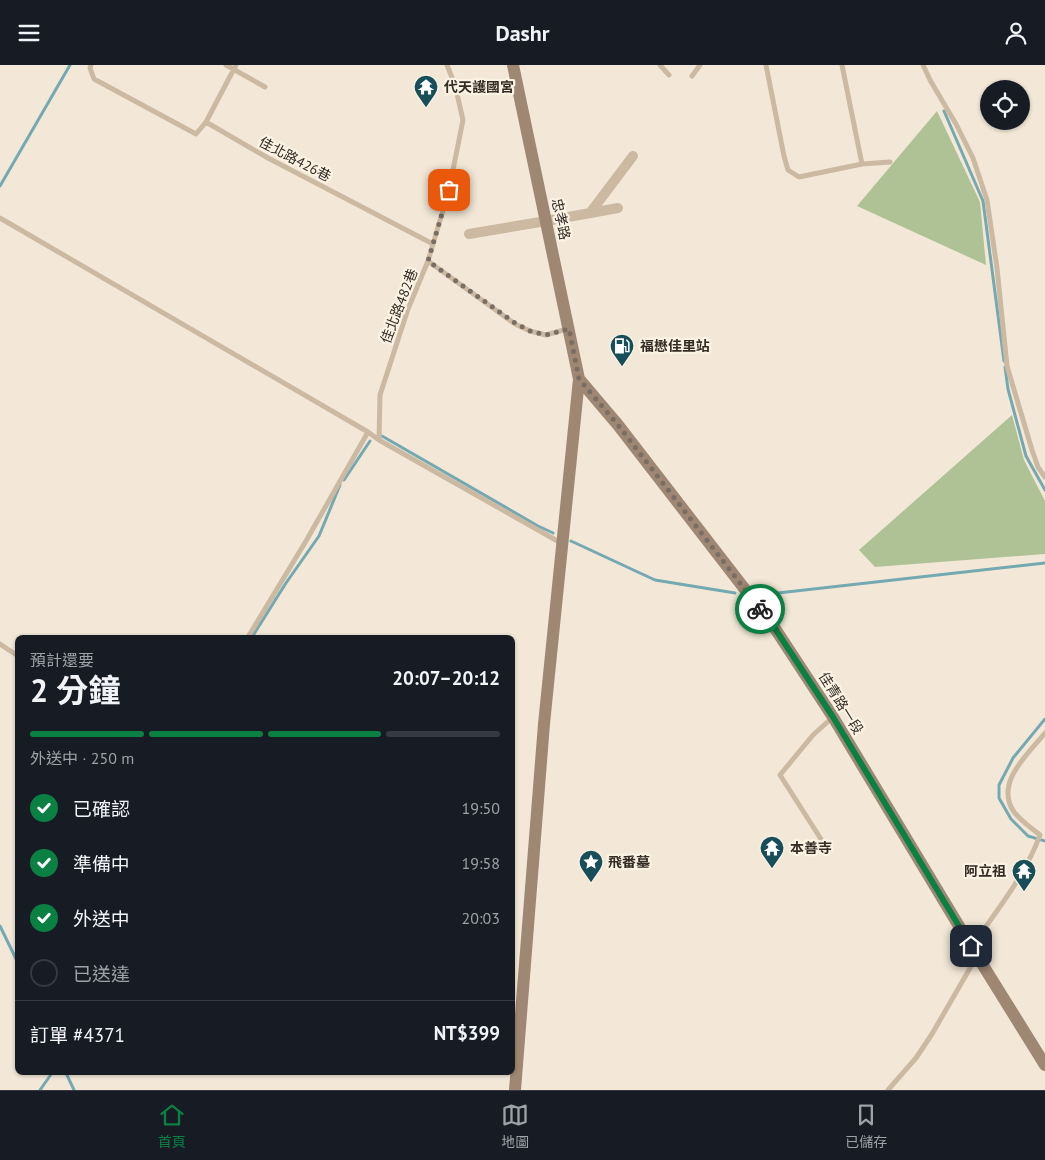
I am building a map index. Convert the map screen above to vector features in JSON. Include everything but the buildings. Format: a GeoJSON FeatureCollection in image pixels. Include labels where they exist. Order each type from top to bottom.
{"type":"FeatureCollection","features":[{"type":"Feature","properties":{"kind":"street","name":"忠孝路"},"geometry":{"type":"LineString","coordinates":[[513,65],[579,379]]}},
{"type":"Feature","properties":{"kind":"street"},"geometry":{"type":"LineString","coordinates":[[590,213],[633,156]]}},
{"type":"Feature","properties":{"kind":"street"},"geometry":{"type":"LineString","coordinates":[[469,234],[618,207]]}},
{"type":"Feature","properties":{"kind":"street"},"geometry":{"type":"LineString","coordinates":[[515,1090],[544,725],[579,379]]}},
{"type":"Feature","properties":{"kind":"street","name":"佳青路一段"},"geometry":{"type":"LineString","coordinates":[[579,379],[618,425],[774,627],[833,717],[1045,1065]]}},
{"type":"Feature","properties":{"kind":"lane"},"geometry":{"type":"LineString","coordinates":[[226,65],[235,67],[265,87]]}},
{"type":"Feature","properties":{"kind":"lane","name":"佳北路482巷"},"geometry":{"type":"LineString","coordinates":[[379,440],[380,395],[408,309],[428,261],[449,190],[463,119],[455,85],[447,65]]}},
{"type":"Feature","properties":{"kind":"lane"},"geometry":{"type":"LineString","coordinates":[[660,65],[669,75]]}},
{"type":"Feature","properties":{"kind":"lane"},"geometry":{"type":"LineString","coordinates":[[692,76],[700,65]]}},
{"type":"Feature","properties":{"kind":"lane"},"geometry":{"type":"LineString","coordinates":[[766,65],[788,170],[799,177],[862,165],[890,162]]}},
{"type":"Feature","properties":{"kind":"lane"},"geometry":{"type":"LineString","coordinates":[[842,65],[862,165]]}},
{"type":"Feature","properties":{"kind":"lane"},"geometry":{"type":"LineString","coordinates":[[923,65],[973,158],[987,200],[1008,366],[1032,450],[1038,467],[1045,477]]}},
{"type":"Feature","properties":{"kind":"lane"},"geometry":{"type":"LineString","coordinates":[[91,66],[94,79],[196,134],[206,121],[235,67]]}},
{"type":"Feature","properties":{"kind":"lane","name":"佳北路426巷"},"geometry":{"type":"LineString","coordinates":[[206,121],[268,158],[432,244]]}},
{"type":"Feature","properties":{"kind":"lane"},"geometry":{"type":"LineString","coordinates":[[0,218],[379,440],[562,543]]}},
{"type":"Feature","properties":{"kind":"lane"},"geometry":{"type":"LineString","coordinates":[[428,261],[515,323],[530,331],[546,335],[569,329]]}},
{"type":"Feature","properties":{"kind":"lane"},"geometry":{"type":"LineString","coordinates":[[249,635],[368,433]]}},
{"type":"Feature","properties":{"kind":"lane"},"geometry":{"type":"LineString","coordinates":[[0,644],[15,654]]}},
{"type":"Feature","properties":{"kind":"lane"},"geometry":{"type":"LineString","coordinates":[[826,847],[780,775],[813,735],[833,717]]}},
{"type":"Feature","properties":{"kind":"lane"},"geometry":{"type":"LineString","coordinates":[[888,1090],[916,1058],[932,1034],[974,951],[1022,875],[1036,846],[1040,835],[1014,812],[1007,796],[1009,781],[1016,767],[1045,733]]}},
{"type":"Feature","properties":{"kind":"green space"},"geometry":{"type":"Polygon","coordinates":[[[937,111],[980,202],[986,265],[857,206],[937,111]]]}},
{"type":"Feature","properties":{"kind":"green space"},"geometry":{"type":"Polygon","coordinates":[[[1012,415],[1024,460],[1045,501],[1045,554],[875,567],[859,550],[1012,415]]]}},
{"type":"Feature","properties":{"kind":"waterway"},"geometry":{"type":"LineString","coordinates":[[0,186],[70,65]]}},
{"type":"Feature","properties":{"kind":"waterway"},"geometry":{"type":"LineString","coordinates":[[944,111],[983,201],[1004,361]]}},
{"type":"Feature","properties":{"kind":"waterway"},"geometry":{"type":"LineString","coordinates":[[1005,367],[1008,389],[1026,456],[1045,490]]}},
{"type":"Feature","properties":{"kind":"waterway"},"geometry":{"type":"LineString","coordinates":[[382,436],[553,533]]}},
{"type":"Feature","properties":{"kind":"waterway"},"geometry":{"type":"LineString","coordinates":[[344,480],[370,441]]}},
{"type":"Feature","properties":{"kind":"waterway"},"geometry":{"type":"LineString","coordinates":[[253,635],[319,536],[340,485]]}},
{"type":"Feature","properties":{"kind":"waterway"},"geometry":{"type":"LineString","coordinates":[[571,541],[655,580],[735,593]]}},
{"type":"Feature","properties":{"kind":"waterway"},"geometry":{"type":"LineString","coordinates":[[769,594],[1045,563]]}},
{"type":"Feature","properties":{"kind":"waterway"},"geometry":{"type":"LineString","coordinates":[[1045,719],[1013,758],[999,785],[999,798],[1011,819],[1028,836],[1045,841]]}},
{"type":"Feature","properties":{"kind":"waterway"},"geometry":{"type":"LineString","coordinates":[[0,926],[15,957]]}},
{"type":"Feature","properties":{"kind":"waterway"},"geometry":{"type":"LineString","coordinates":[[40,1090],[51,1075]]}},
{"type":"Feature","properties":{"kind":"waterway"},"geometry":{"type":"LineString","coordinates":[[67,1075],[74,1090]]}},
{"type":"Feature","properties":{"kind":"way so far"},"geometry":{"type":"LineString","coordinates":[[449,190],[428,261],[515,323],[530,331],[546,335],[569,329],[579,379],[618,425],[760,609]]}},
{"type":"Feature","properties":{"kind":"place","name":"代天護國宮"},"geometry":{"type":"Point","coordinates":[426,108]}},
{"type":"Feature","properties":{"kind":"place","name":"福懋佳里站"},"geometry":{"type":"Point","coordinates":[622,367]}},
{"type":"Feature","properties":{"kind":"place","name":"本善寺"},"geometry":{"type":"Point","coordinates":[772,869]}},
{"type":"Feature","properties":{"kind":"place","name":"飛番墓"},"geometry":{"type":"Point","coordinates":[591,883]}},
{"type":"Feature","properties":{"kind":"place","name":"阿立祖"},"geometry":{"type":"Point","coordinates":[1024,892]}},
{"type":"Feature","properties":{"kind":"route"},"geometry":{"type":"LineString","coordinates":[[760,609],[812,683],[971,946]]}}]}
